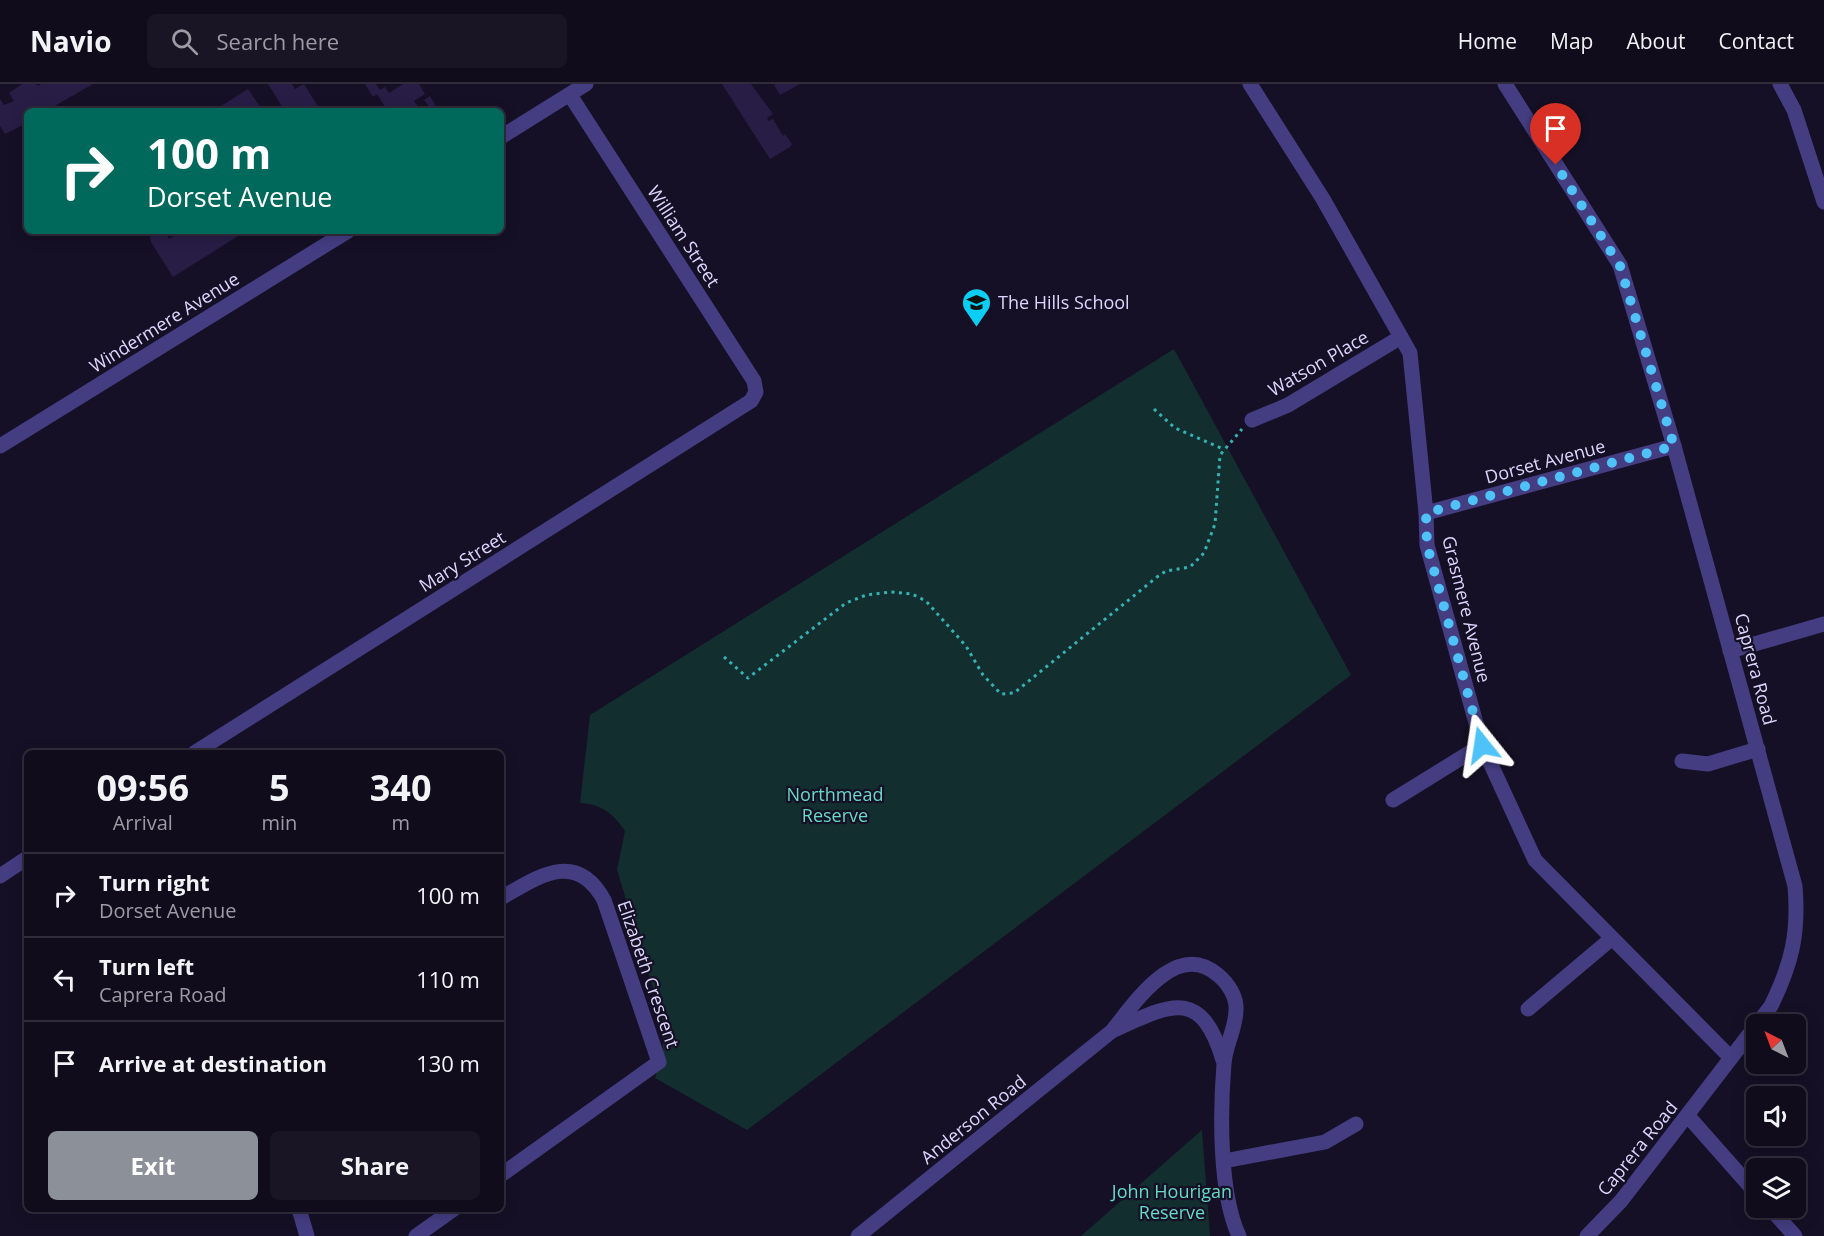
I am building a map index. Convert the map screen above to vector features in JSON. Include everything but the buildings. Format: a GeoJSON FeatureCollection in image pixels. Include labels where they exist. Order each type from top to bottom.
{"type":"FeatureCollection","features":[{"type":"Feature","properties":{"kind":"street"},"geometry":{"type":"LineString","coordinates":[[504,135],[586,84]]}},
{"type":"Feature","properties":{"kind":"street","name":"Grasmere Avenue"},"geometry":{"type":"LineString","coordinates":[[1250,84],[1323,200],[1410,352],[1426,513],[1427,545],[1482,745],[1535,860],[1731,1058]]}},
{"type":"Feature","properties":{"kind":"street","name":"Caprera Road"},"geometry":{"type":"LineString","coordinates":[[1505,84],[1620,266],[1674,446],[1758,749],[1795,886],[1798,919],[1785,977],[1770,1006],[1621,1201],[1587,1236]]}},
{"type":"Feature","properties":{"kind":"street"},"geometry":{"type":"LineString","coordinates":[[1780,84],[1794,110],[1824,202]]}},
{"type":"Feature","properties":{"kind":"street","name":"William Street"},"geometry":{"type":"LineString","coordinates":[[570,94],[754,381],[756,392],[752,401]]}},
{"type":"Feature","properties":{"kind":"street","name":"Windermere Avenue"},"geometry":{"type":"LineString","coordinates":[[0,446],[343,234]]}},
{"type":"Feature","properties":{"kind":"street","name":"Watson Place"},"geometry":{"type":"LineString","coordinates":[[1252,420],[1288,405],[1401,337]]}},
{"type":"Feature","properties":{"kind":"street","name":"Mary Street"},"geometry":{"type":"LineString","coordinates":[[199,750],[752,401]]}},
{"type":"Feature","properties":{"kind":"street","name":"Dorset Avenue"},"geometry":{"type":"LineString","coordinates":[[1426,513],[1674,446]]}},
{"type":"Feature","properties":{"kind":"street"},"geometry":{"type":"LineString","coordinates":[[1730,651],[1824,624]]}},
{"type":"Feature","properties":{"kind":"street"},"geometry":{"type":"LineString","coordinates":[[1393,800],[1482,745]]}},
{"type":"Feature","properties":{"kind":"street"},"geometry":{"type":"LineString","coordinates":[[1682,761],[1708,764],[1758,749]]}},
{"type":"Feature","properties":{"kind":"street"},"geometry":{"type":"LineString","coordinates":[[0,876],[24,860]]}},
{"type":"Feature","properties":{"kind":"street","name":"Elizabeth Crescent"},"geometry":{"type":"LineString","coordinates":[[504,896],[540,876],[565,870],[586,877],[597,886],[604,900],[658,1062],[504,1173]]}},
{"type":"Feature","properties":{"kind":"street"},"geometry":{"type":"LineString","coordinates":[[1528,1009],[1611,939]]}},
{"type":"Feature","properties":{"kind":"street","name":"Anderson Road"},"geometry":{"type":"LineString","coordinates":[[858,1236],[1112,1031],[1152,984],[1172,969],[1194,963],[1218,975],[1234,997],[1236,1010],[1224,1062],[1224,1161],[1230,1216],[1239,1236]]}},
{"type":"Feature","properties":{"kind":"street","name":"Anderson Road"},"geometry":{"type":"LineString","coordinates":[[1112,1031],[1156,1011],[1184,1007],[1199,1014],[1210,1025],[1224,1062]]}},
{"type":"Feature","properties":{"kind":"street"},"geometry":{"type":"LineString","coordinates":[[1688,1116],[1746,1182]]}},
{"type":"Feature","properties":{"kind":"street"},"geometry":{"type":"LineString","coordinates":[[1224,1161],[1325,1142],[1356,1124]]}},
{"type":"Feature","properties":{"kind":"street"},"geometry":{"type":"LineString","coordinates":[[299,1212],[307,1236]]}},
{"type":"Feature","properties":{"kind":"street"},"geometry":{"type":"LineString","coordinates":[[416,1236],[450,1212]]}},
{"type":"Feature","properties":{"kind":"street"},"geometry":{"type":"LineString","coordinates":[[1779,1218],[1795,1236]]}},
{"type":"Feature","properties":{"kind":"path"},"geometry":{"type":"LineString","coordinates":[[1154,409],[1174,428],[1222,449]]}},
{"type":"Feature","properties":{"kind":"path"},"geometry":{"type":"LineString","coordinates":[[724,657],[748,678],[846,603],[866,595],[891,592],[912,594],[926,601],[966,646],[983,675],[1001,694],[1014,693],[1157,577],[1166,571],[1190,567],[1198,561],[1215,524],[1222,449],[1252,420]]}},
{"type":"Feature","properties":{"kind":"green space","name":"Northmead Reserve"},"geometry":{"type":"Polygon","coordinates":[[[1174,349],[1351,675],[747,1130],[655,1078],[663,1054],[663,1021],[617,870],[625,831],[606,811],[594,805],[580,803],[590,715],[1174,349]]]}},
{"type":"Feature","properties":{"kind":"green space","name":"John Hourigan Reserve"},"geometry":{"type":"Polygon","coordinates":[[[1202,1130],[1210,1236],[1081,1236],[1202,1130]]]}},
{"type":"Feature","properties":{"kind":"place","name":"The Hills School"},"geometry":{"type":"Point","coordinates":[977,328]}},
{"type":"Feature","properties":{"kind":"route"},"geometry":{"type":"LineString","coordinates":[[1482,745],[1427,545],[1426,513],[1674,446],[1620,266],[1556,165]]}}]}
